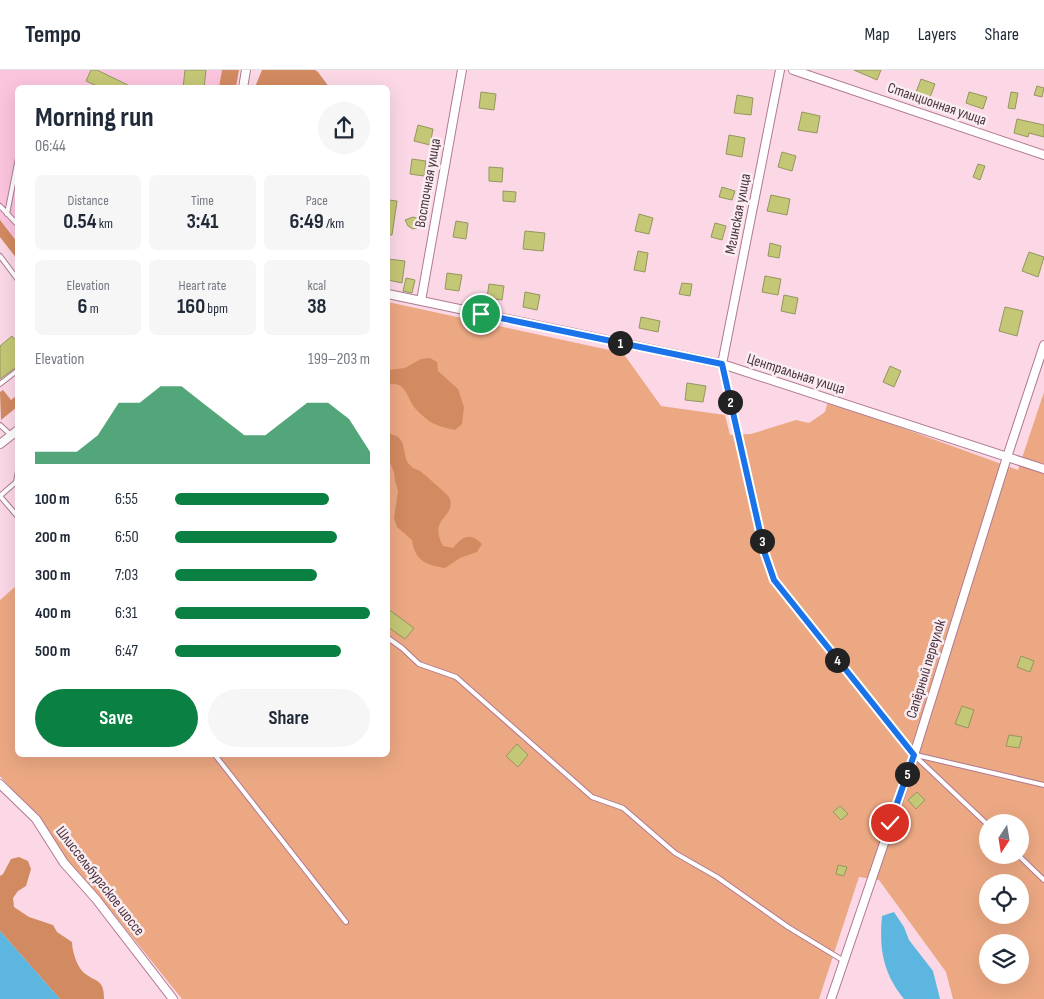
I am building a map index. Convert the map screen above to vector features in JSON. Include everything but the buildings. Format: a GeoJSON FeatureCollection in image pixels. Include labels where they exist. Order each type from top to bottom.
{"type":"FeatureCollection","features":[{"type":"Feature","properties":{"kind":"street"},"geometry":{"type":"LineString","coordinates":[[244,85],[246,70]]}},
{"type":"Feature","properties":{"kind":"street","name":"Восточная улица"},"geometry":{"type":"LineString","coordinates":[[421,301],[462,70]]}},
{"type":"Feature","properties":{"kind":"street","name":"Мгинская улица"},"geometry":{"type":"LineString","coordinates":[[722,364],[780,70]]}},
{"type":"Feature","properties":{"kind":"street","name":"Станционная улица"},"geometry":{"type":"LineString","coordinates":[[793,70],[1044,155]]}},
{"type":"Feature","properties":{"kind":"street","name":"Центральная улица"},"geometry":{"type":"LineString","coordinates":[[390,294],[722,364],[1044,469]]}},
{"type":"Feature","properties":{"kind":"street","name":"Сапёрный переулок"},"geometry":{"type":"LineString","coordinates":[[830,999],[914,755],[1044,345]]}},
{"type":"Feature","properties":{"kind":"street"},"geometry":{"type":"LineString","coordinates":[[0,444],[14,432]]}},
{"type":"Feature","properties":{"kind":"street","name":"Шлиссельбургское шоссе"},"geometry":{"type":"LineString","coordinates":[[0,784],[36,819],[64,863],[96,899],[173,999]]}},
{"type":"Feature","properties":{"kind":"lane"},"geometry":{"type":"LineString","coordinates":[[7,214],[15,173]]}},
{"type":"Feature","properties":{"kind":"lane"},"geometry":{"type":"LineString","coordinates":[[0,206],[15,222]]}},
{"type":"Feature","properties":{"kind":"lane"},"geometry":{"type":"LineString","coordinates":[[0,256],[15,276]]}},
{"type":"Feature","properties":{"kind":"lane"},"geometry":{"type":"LineString","coordinates":[[722,364],[765,554],[774,580],[914,755],[979,817]]}},
{"type":"Feature","properties":{"kind":"lane"},"geometry":{"type":"LineString","coordinates":[[0,384],[15,372]]}},
{"type":"Feature","properties":{"kind":"lane"},"geometry":{"type":"LineString","coordinates":[[0,425],[14,432]]}},
{"type":"Feature","properties":{"kind":"lane"},"geometry":{"type":"LineString","coordinates":[[15,483],[0,496],[15,514]]}},
{"type":"Feature","properties":{"kind":"lane"},"geometry":{"type":"LineString","coordinates":[[390,639],[419,664],[456,677],[592,797],[623,808],[675,852],[717,877],[788,926],[844,961]]}},
{"type":"Feature","properties":{"kind":"lane"},"geometry":{"type":"LineString","coordinates":[[914,755],[1044,784]]}},
{"type":"Feature","properties":{"kind":"lane"},"geometry":{"type":"LineString","coordinates":[[218,757],[346,922]]}},
{"type":"Feature","properties":{"kind":"lane"},"geometry":{"type":"LineString","coordinates":[[1027,864],[1044,880]]}},
{"type":"Feature","properties":{"kind":"shaded area"},"geometry":{"type":"Polygon","coordinates":[[[0,70],[222,70],[219,85],[15,85],[15,241],[0,222],[0,70]]]}},
{"type":"Feature","properties":{"kind":"shaded area"},"geometry":{"type":"Polygon","coordinates":[[[222,70],[239,70],[236,85],[219,85],[222,70]]]}},
{"type":"Feature","properties":{"kind":"shaded area"},"geometry":{"type":"Polygon","coordinates":[[[262,70],[315,70],[328,85],[256,85],[262,70]]]}},
{"type":"Feature","properties":{"kind":"shaded area"},"geometry":{"type":"Polygon","coordinates":[[[0,220],[15,239],[15,256],[0,237],[0,220]]]}},
{"type":"Feature","properties":{"kind":"shaded area"},"geometry":{"type":"Polygon","coordinates":[[[390,302],[623,353],[661,406],[725,415],[730,435],[751,434],[796,420],[809,423],[825,412],[828,401],[1018,470],[1044,392],[1044,999],[953,999],[946,972],[879,880],[859,877],[819,999],[182,999],[67,859],[38,814],[0,776],[0,600],[15,587],[15,757],[390,757],[390,302]]]}},
{"type":"Feature","properties":{"kind":"shaded area"},"geometry":{"type":"Polygon","coordinates":[[[430,358],[437,362],[438,371],[458,389],[464,407],[462,424],[455,430],[438,426],[429,421],[414,407],[402,387],[390,385],[390,370],[405,368],[421,359],[430,358]]]}},
{"type":"Feature","properties":{"kind":"shaded area"},"geometry":{"type":"Polygon","coordinates":[[[3,390],[11,400],[15,397],[15,409],[1,420],[0,392],[3,390]]]}},
{"type":"Feature","properties":{"kind":"shaded area"},"geometry":{"type":"Polygon","coordinates":[[[390,434],[397,436],[403,443],[406,459],[411,466],[420,471],[449,497],[450,509],[438,529],[443,546],[453,548],[463,538],[470,537],[482,544],[477,552],[460,558],[445,568],[422,561],[416,553],[412,540],[397,527],[394,518],[398,491],[390,463],[390,434]]]}},
{"type":"Feature","properties":{"kind":"shaded area"},"geometry":{"type":"Polygon","coordinates":[[[19,857],[28,861],[31,869],[26,886],[18,891],[13,898],[14,907],[29,917],[53,925],[57,932],[72,942],[79,966],[83,972],[101,984],[104,999],[60,999],[0,931],[0,876],[11,859],[19,857]]]}},
{"type":"Feature","properties":{"kind":"water"},"geometry":{"type":"Polygon","coordinates":[[[894,912],[904,927],[909,940],[933,971],[940,999],[904,999],[891,980],[882,950],[881,928],[882,916],[894,912]]]}},
{"type":"Feature","properties":{"kind":"water"},"geometry":{"type":"Polygon","coordinates":[[[0,931],[60,999],[0,999],[0,931]]]}},
{"type":"Feature","properties":{"kind":"route"},"geometry":{"type":"LineString","coordinates":[[481,314],[722,364],[765,554],[774,580],[914,755],[890,823]]}}]}
